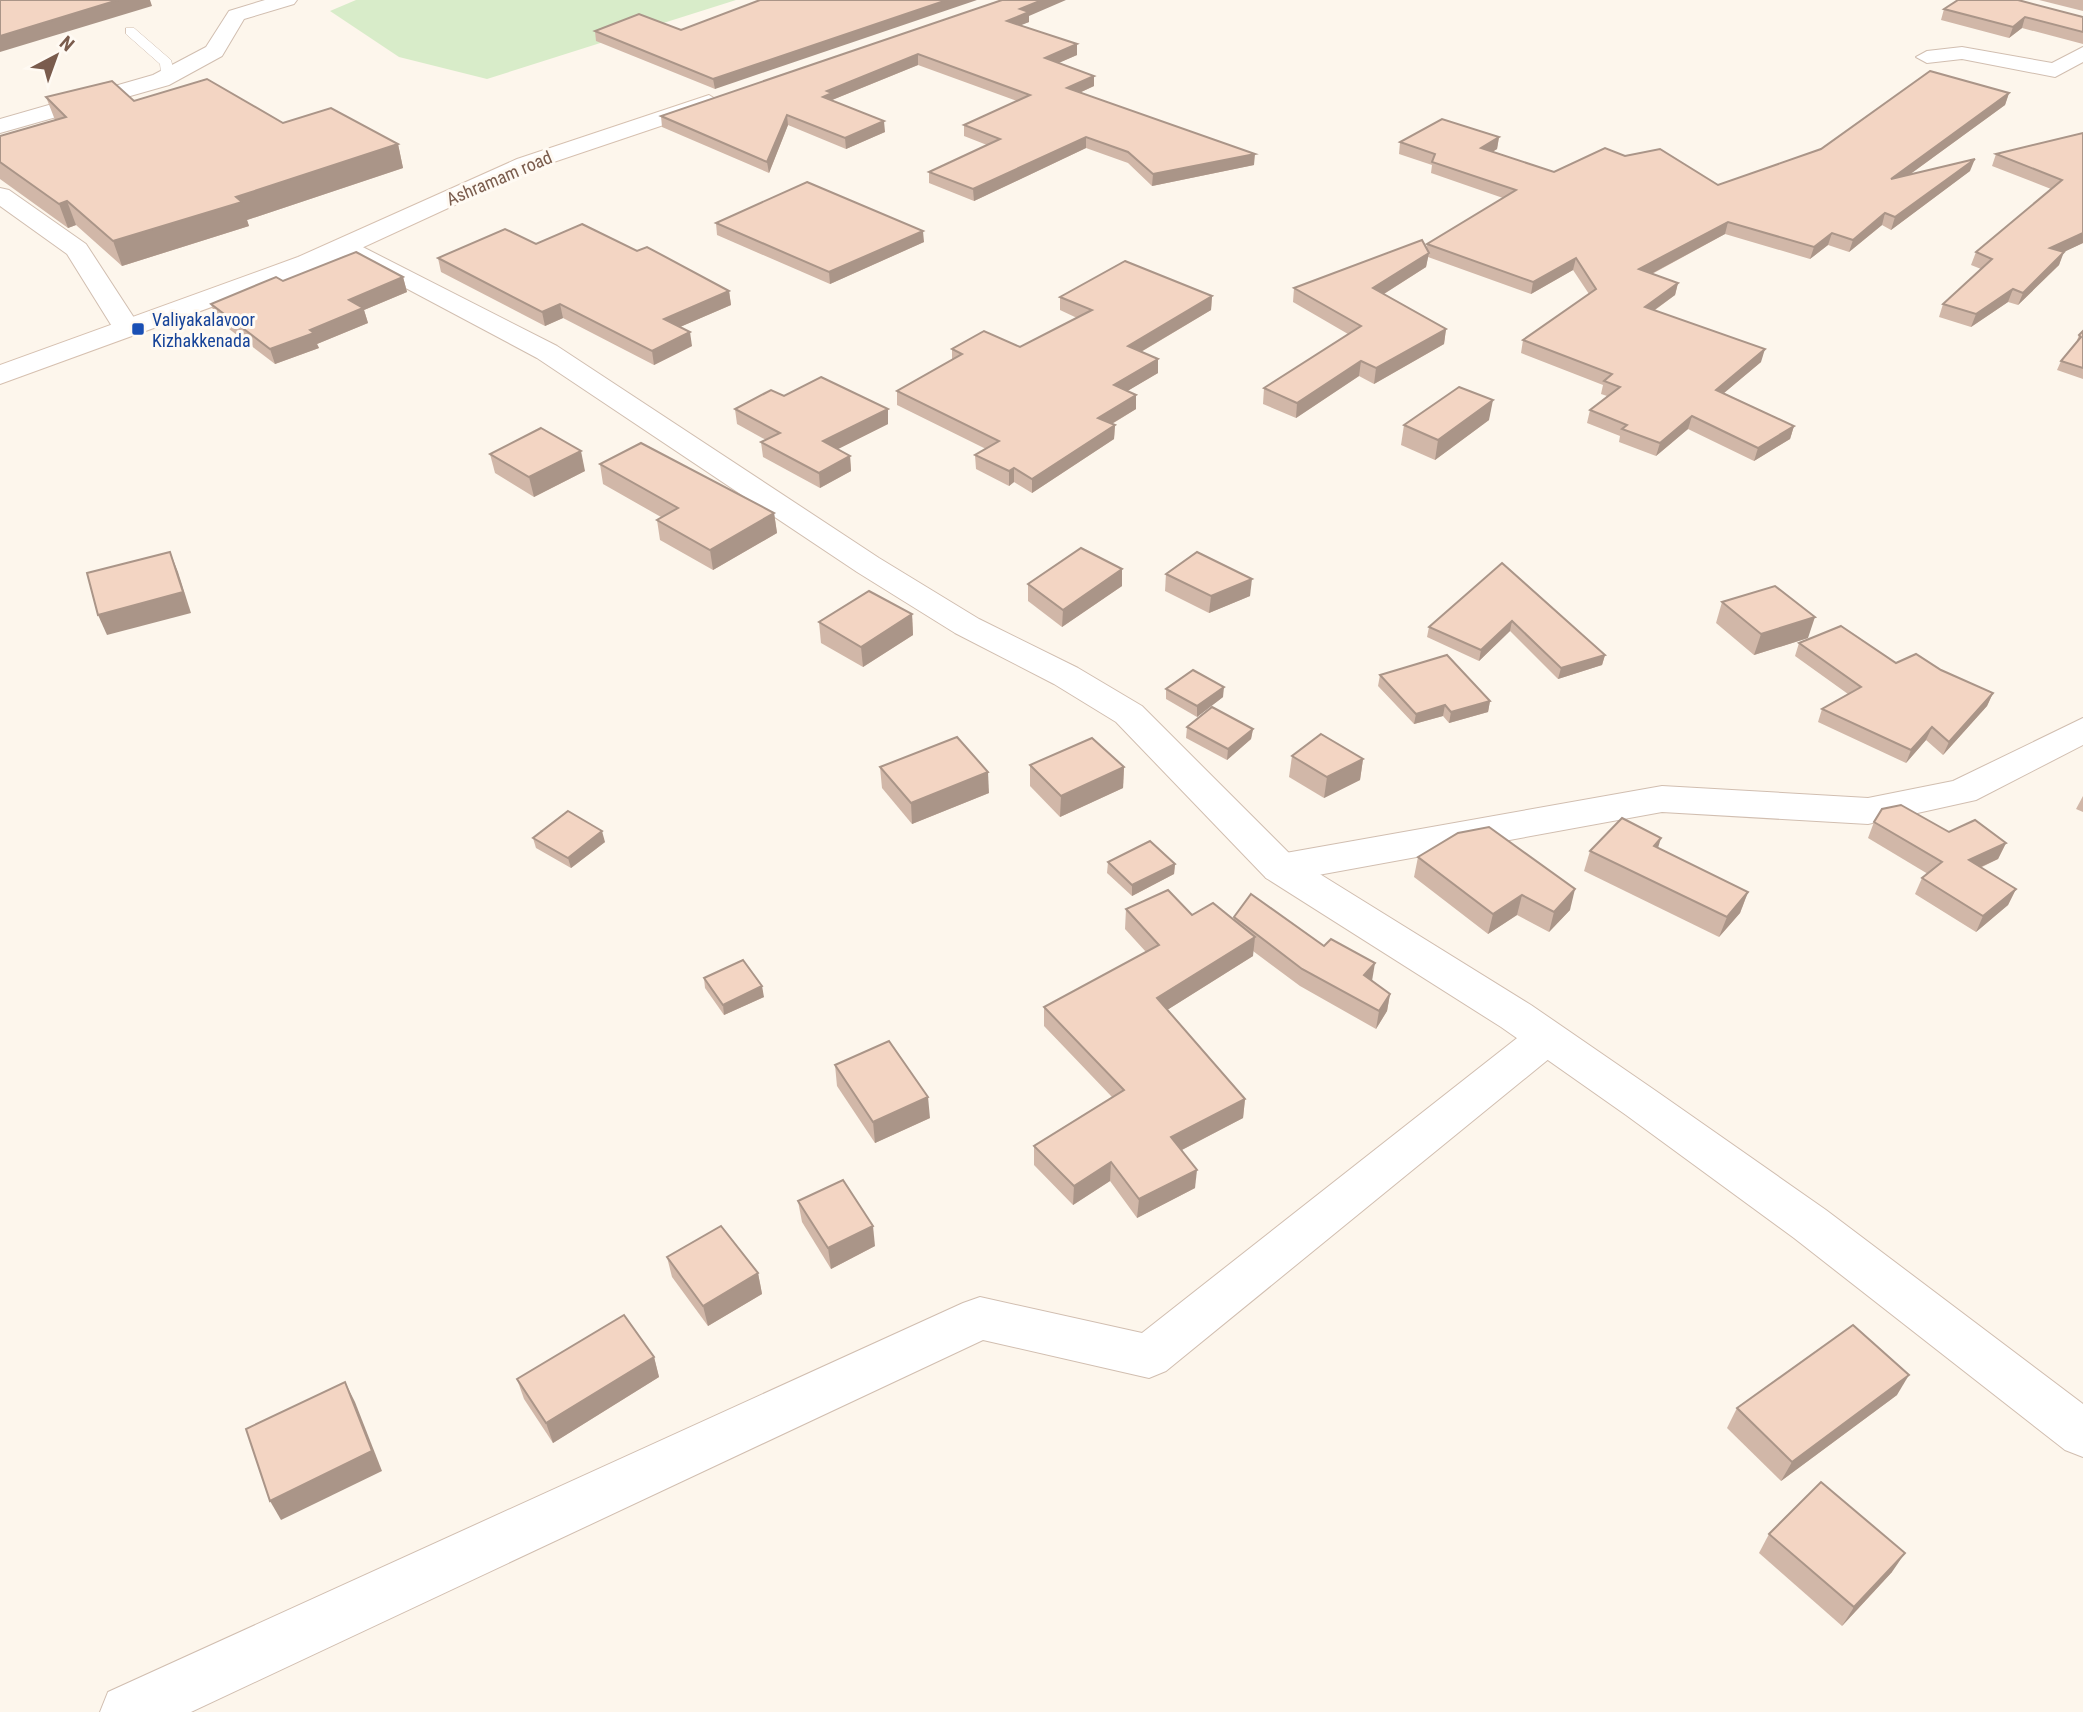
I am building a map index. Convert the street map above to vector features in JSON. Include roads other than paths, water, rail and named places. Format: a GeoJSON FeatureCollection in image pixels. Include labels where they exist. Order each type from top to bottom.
{"type":"FeatureCollection","features":[{"type":"Feature","properties":{"kind":"street"},"geometry":{"type":"LineString","coordinates":[[0,126],[161,80],[214,51],[236,15],[287,0]]}},
{"type":"Feature","properties":{"kind":"street"},"geometry":{"type":"LineString","coordinates":[[1927,57],[1962,53],[2055,70],[2083,53]]}},
{"type":"Feature","properties":{"kind":"street","name":"Ashramam road"},"geometry":{"type":"LineString","coordinates":[[0,375],[347,247],[525,164],[736,93]]}},
{"type":"Feature","properties":{"kind":"street"},"geometry":{"type":"LineString","coordinates":[[0,195],[77,249],[128,330]]}},
{"type":"Feature","properties":{"kind":"street"},"geometry":{"type":"LineString","coordinates":[[347,247],[547,352],[867,565],[967,626],[1066,676],[1129,714],[1185,767],[1280,868],[1400,941],[1546,1038],[1810,1224],[2083,1434]]}},
{"type":"Feature","properties":{"kind":"street"},"geometry":{"type":"LineString","coordinates":[[1280,868],[1662,799],[1868,811],[1963,791],[2083,730]]}},
{"type":"Feature","properties":{"kind":"street"},"geometry":{"type":"LineString","coordinates":[[128,1712],[980,1318],[1149,1356],[1546,1038]]}},
{"type":"Feature","properties":{"kind":"lane"},"geometry":{"type":"LineString","coordinates":[[130,31],[166,63],[168,72],[161,80]]}},
{"type":"Feature","properties":{"kind":"place","name":"Valiyakalavoor Kizhakkenada"},"geometry":{"type":"Point","coordinates":[138,329]}}]}
